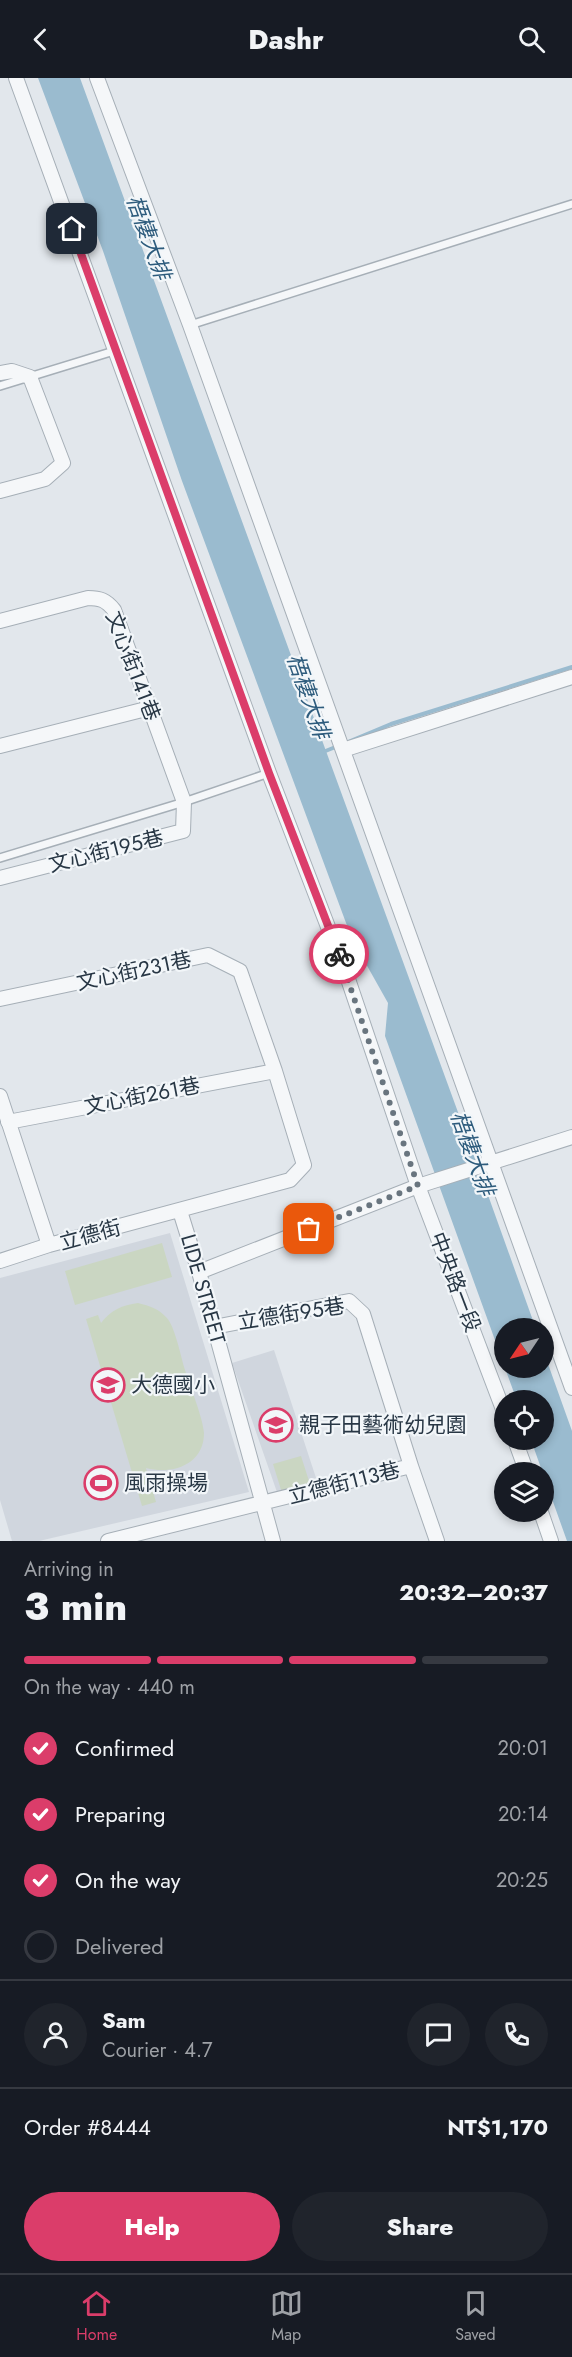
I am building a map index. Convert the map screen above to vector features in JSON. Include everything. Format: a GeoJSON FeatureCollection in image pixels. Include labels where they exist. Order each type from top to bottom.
{"type":"FeatureCollection","features":[{"type":"Feature","properties":{"kind":"street","name":"中央路一段"},"geometry":{"type":"LineString","coordinates":[[16,78],[269,773],[348,979],[418,1186],[496,1390]]}},
{"type":"Feature","properties":{"kind":"street"},"geometry":{"type":"LineString","coordinates":[[98,78],[190,325],[491,1161],[568,1367],[572,1388]]}},
{"type":"Feature","properties":{"kind":"street"},"geometry":{"type":"LineString","coordinates":[[0,373],[12,371],[30,378],[63,464],[45,479],[0,491]]}},
{"type":"Feature","properties":{"kind":"street","name":"文心街141巷"},"geometry":{"type":"LineString","coordinates":[[0,621],[88,598],[107,601],[114,610],[184,801]]}},
{"type":"Feature","properties":{"kind":"street"},"geometry":{"type":"LineString","coordinates":[[343,750],[572,677]]}},
{"type":"Feature","properties":{"kind":"street"},"geometry":{"type":"LineString","coordinates":[[0,746],[150,708]]}},
{"type":"Feature","properties":{"kind":"street","name":"文心街195巷"},"geometry":{"type":"LineString","coordinates":[[0,878],[183,831],[184,801]]}},
{"type":"Feature","properties":{"kind":"street","name":"文心街231巷"},"geometry":{"type":"LineString","coordinates":[[0,999],[208,955],[240,970],[304,1165]]}},
{"type":"Feature","properties":{"kind":"street","name":"文心街261巷"},"geometry":{"type":"LineString","coordinates":[[8,1122],[275,1071]]}},
{"type":"Feature","properties":{"kind":"street"},"geometry":{"type":"LineString","coordinates":[[0,1096],[49,1245]]}},
{"type":"Feature","properties":{"kind":"street"},"geometry":{"type":"LineString","coordinates":[[199,1272],[418,1186],[572,1137]]}},
{"type":"Feature","properties":{"kind":"street","name":"立德街"},"geometry":{"type":"LineString","coordinates":[[0,1261],[49,1245],[290,1180],[304,1165]]}},
{"type":"Feature","properties":{"kind":"street","name":"LIDE STREET"},"geometry":{"type":"LineString","coordinates":[[180,1211],[273,1541]]}},
{"type":"Feature","properties":{"kind":"street","name":"立德街95巷"},"geometry":{"type":"LineString","coordinates":[[214,1327],[349,1301],[363,1314],[395,1418]]}},
{"type":"Feature","properties":{"kind":"street","name":"立德街113巷"},"geometry":{"type":"LineString","coordinates":[[108,1541],[411,1466],[395,1418]]}},
{"type":"Feature","properties":{"kind":"street"},"geometry":{"type":"LineString","coordinates":[[411,1466],[437,1541]]}},
{"type":"Feature","properties":{"kind":"street"},"geometry":{"type":"LineString","coordinates":[[544,1522],[551,1541]]}},
{"type":"Feature","properties":{"kind":"lane"},"geometry":{"type":"LineString","coordinates":[[190,325],[572,204]]}},
{"type":"Feature","properties":{"kind":"lane"},"geometry":{"type":"LineString","coordinates":[[0,386],[114,351]]}},
{"type":"Feature","properties":{"kind":"lane"},"geometry":{"type":"LineString","coordinates":[[0,858],[269,773]]}},
{"type":"Feature","properties":{"kind":"shaded area","name":"大德國小"},"geometry":{"type":"Polygon","coordinates":[[[170,1233],[249,1492],[39,1541],[12,1541],[0,1500],[0,1278],[170,1233]]]}},
{"type":"Feature","properties":{"kind":"shaded area","name":"親子田藝術幼兒園"},"geometry":{"type":"Polygon","coordinates":[[[274,1350],[319,1487],[278,1495],[232,1363],[274,1350]]]}},
{"type":"Feature","properties":{"kind":"green space"},"geometry":{"type":"Polygon","coordinates":[[[162,1243],[172,1277],[75,1305],[65,1271],[162,1243]]]}},
{"type":"Feature","properties":{"kind":"green space"},"geometry":{"type":"Polygon","coordinates":[[[138,1303],[157,1310],[170,1322],[204,1433],[199,1453],[185,1465],[166,1470],[146,1468],[156,1502],[142,1506],[86,1319],[98,1315],[101,1323],[117,1309],[138,1303]]]}},
{"type":"Feature","properties":{"kind":"green space"},"geometry":{"type":"Polygon","coordinates":[[[301,1456],[310,1484],[282,1493],[273,1464],[301,1456]]]}},
{"type":"Feature","properties":{"kind":"water"},"geometry":{"type":"Polygon","coordinates":[[[38,78],[80,78],[474,1156],[532,1318],[494,1318],[494,1337],[385,1036],[388,1003],[352,939],[182,481],[103,251],[38,78]]]}},
{"type":"Feature","properties":{"kind":"water"},"geometry":{"type":"Polygon","coordinates":[[[509,1378],[553,1378],[572,1431],[572,1541],[567,1541],[554,1505],[554,1462],[539,1462],[535,1450],[554,1450],[554,1390],[513,1390],[509,1378]]]}},
{"type":"Feature","properties":{"kind":"waterway"},"geometry":{"type":"LineString","coordinates":[[348,742],[391,724],[572,667]]}},
{"type":"Feature","properties":{"kind":"waterway"},"geometry":{"type":"LineString","coordinates":[[323,752],[338,746]]}},
{"type":"Feature","properties":{"kind":"way so far"},"geometry":{"type":"LineString","coordinates":[[309,1229],[418,1186],[339,954]]}},
{"type":"Feature","properties":{"kind":"place","name":"大德國小"},"geometry":{"type":"Point","coordinates":[108,1385]}},
{"type":"Feature","properties":{"kind":"place","name":"親子田藝術幼兒園"},"geometry":{"type":"Point","coordinates":[276,1425]}},
{"type":"Feature","properties":{"kind":"place","name":"風雨操場"},"geometry":{"type":"Point","coordinates":[101,1483]}},
{"type":"Feature","properties":{"kind":"route"},"geometry":{"type":"LineString","coordinates":[[72,229],[114,351],[157,462],[269,773],[339,954]]}},
{"type":"Feature","properties":{"kind":"water label","name":"梧棲大排"},"geometry":{"type":"Point","coordinates":[149,237]}},
{"type":"Feature","properties":{"kind":"water label","name":"梧棲大排"},"geometry":{"type":"Point","coordinates":[309,696]}},
{"type":"Feature","properties":{"kind":"water label","name":"梧棲大排"},"geometry":{"type":"Point","coordinates":[473,1153]}}]}
